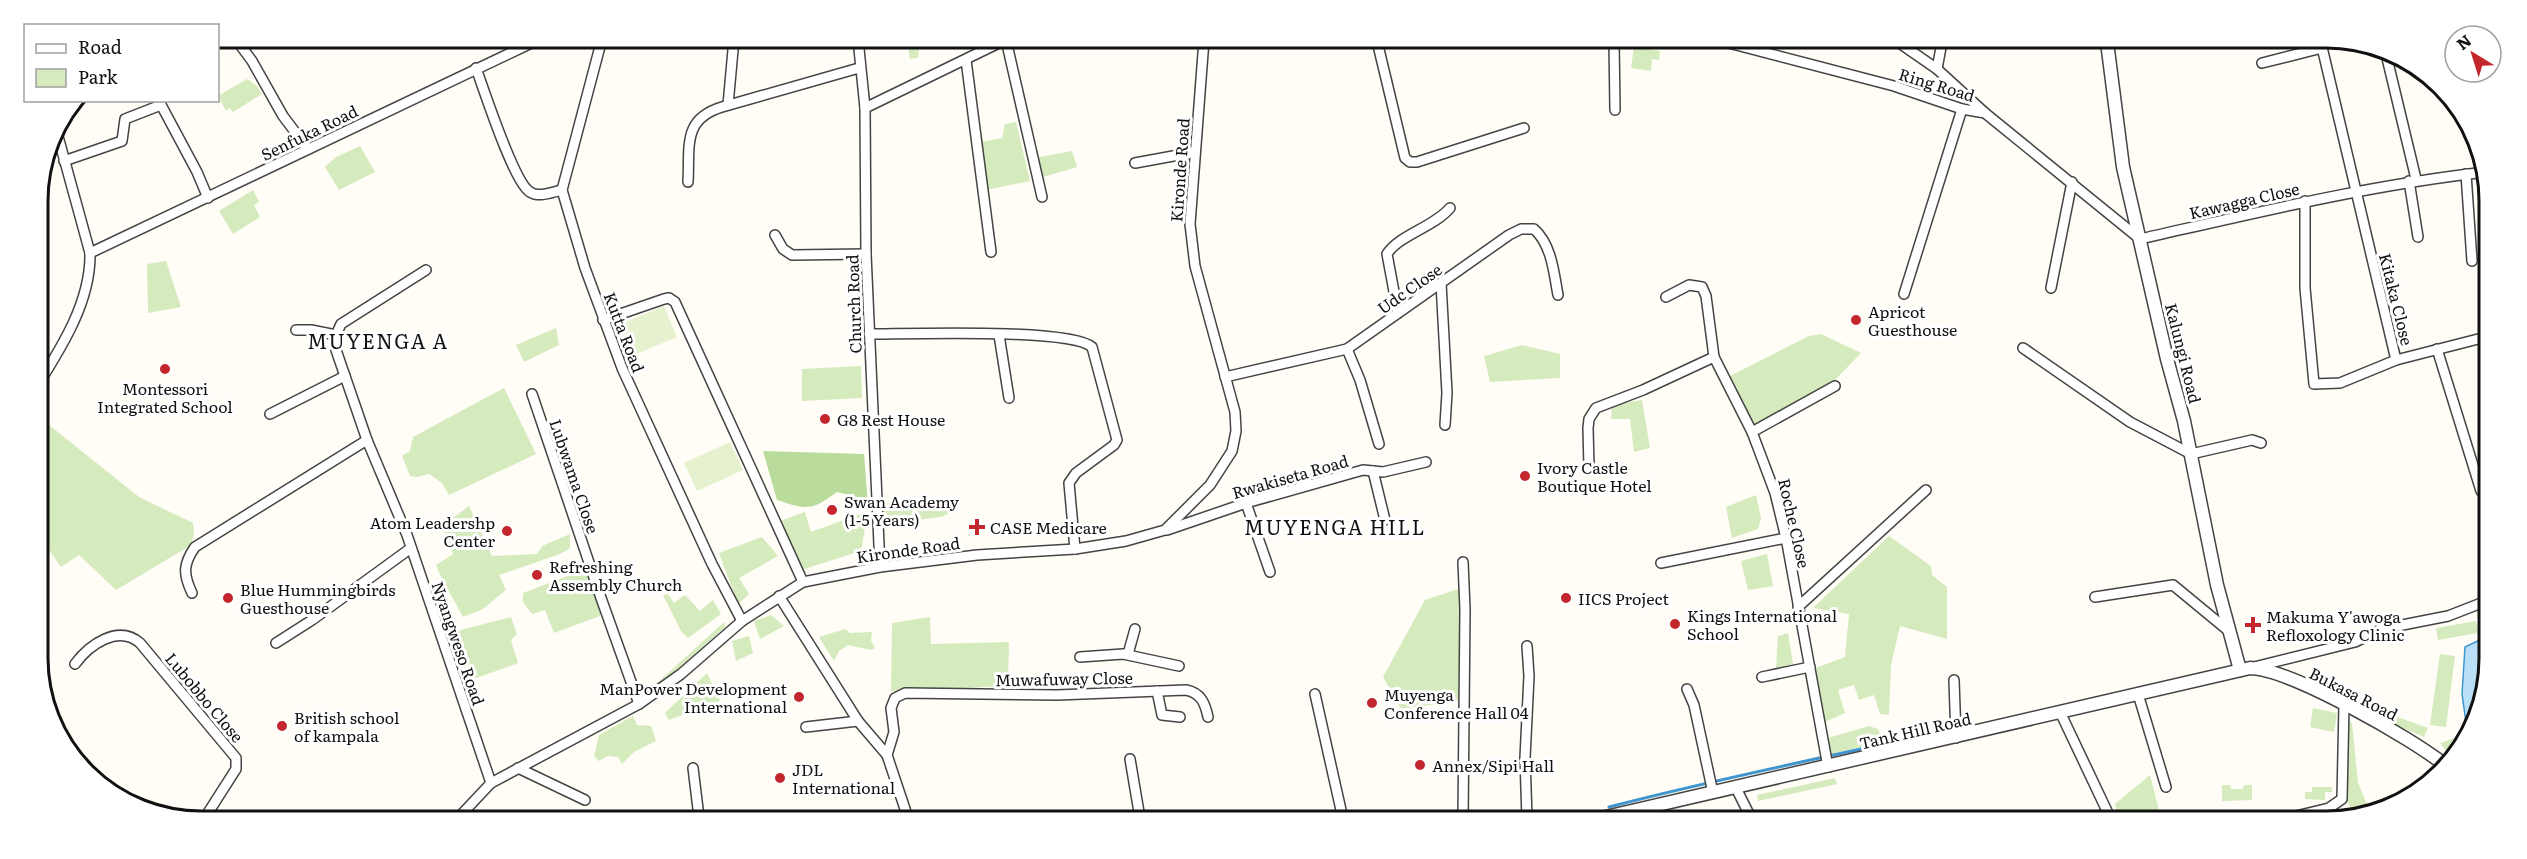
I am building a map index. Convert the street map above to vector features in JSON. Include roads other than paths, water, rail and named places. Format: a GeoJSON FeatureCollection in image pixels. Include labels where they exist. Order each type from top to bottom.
{"type":"FeatureCollection","features":[{"type":"Feature","properties":{"kind":"street"},"geometry":{"type":"LineString","coordinates":[[242,48],[283,116],[308,149]]}},
{"type":"Feature","properties":{"kind":"street","name":"Senfuka Road"},"geometry":{"type":"LineString","coordinates":[[90,253],[520,48]]}},
{"type":"Feature","properties":{"kind":"street"},"geometry":{"type":"LineString","coordinates":[[476,68],[506,147],[525,188],[536,194],[562,190],[600,48]]}},
{"type":"Feature","properties":{"kind":"street"},"geometry":{"type":"LineString","coordinates":[[728,105],[733,48]]}},
{"type":"Feature","properties":{"kind":"street","name":"Church Road"},"geometry":{"type":"LineString","coordinates":[[858,48],[865,108],[866,254],[880,567]]}},
{"type":"Feature","properties":{"kind":"street"},"geometry":{"type":"LineString","coordinates":[[865,108],[990,48]]}},
{"type":"Feature","properties":{"kind":"street"},"geometry":{"type":"LineString","coordinates":[[1008,48],[1042,197]]}},
{"type":"Feature","properties":{"kind":"street","name":"Kironde Road"},"geometry":{"type":"LineString","coordinates":[[465,811],[491,783],[639,704],[681,674],[742,621],[803,582],[880,567],[977,555],[1075,549],[1126,541],[1165,531],[1209,485],[1232,450],[1236,431],[1235,412],[1195,266],[1190,224],[1203,48]]}},
{"type":"Feature","properties":{"kind":"street"},"geometry":{"type":"LineString","coordinates":[[1379,48],[1405,158],[1410,162],[1417,162],[1524,128]]}},
{"type":"Feature","properties":{"kind":"street"},"geometry":{"type":"LineString","coordinates":[[1614,48],[1615,110]]}},
{"type":"Feature","properties":{"kind":"street","name":"Ring Road"},"geometry":{"type":"LineString","coordinates":[[1749,48],[1894,86],[1962,109],[1985,113],[2140,239]]}},
{"type":"Feature","properties":{"kind":"street"},"geometry":{"type":"LineString","coordinates":[[1907,48],[1937,69],[1985,113]]}},
{"type":"Feature","properties":{"kind":"street"},"geometry":{"type":"LineString","coordinates":[[1937,69],[1941,48]]}},
{"type":"Feature","properties":{"kind":"street","name":"Kalungi Road"},"geometry":{"type":"LineString","coordinates":[[2108,48],[2123,167],[2191,454],[2217,585],[2230,632],[2245,669]]}},
{"type":"Feature","properties":{"kind":"street"},"geometry":{"type":"LineString","coordinates":[[2262,63],[2315,48]]}},
{"type":"Feature","properties":{"kind":"street"},"geometry":{"type":"LineString","coordinates":[[2322,48],[2355,190]]}},
{"type":"Feature","properties":{"kind":"street"},"geometry":{"type":"LineString","coordinates":[[966,60],[991,252]]}},
{"type":"Feature","properties":{"kind":"street"},"geometry":{"type":"LineString","coordinates":[[2388,61],[2413,180],[2418,237]]}},
{"type":"Feature","properties":{"kind":"street"},"geometry":{"type":"LineString","coordinates":[[688,182],[691,136],[694,124],[701,116],[728,105],[859,68]]}},
{"type":"Feature","properties":{"kind":"street"},"geometry":{"type":"LineString","coordinates":[[64,161],[122,141],[125,119],[160,103],[197,172],[208,198]]}},
{"type":"Feature","properties":{"kind":"street"},"geometry":{"type":"LineString","coordinates":[[1904,294],[1962,109]]}},
{"type":"Feature","properties":{"kind":"street"},"geometry":{"type":"LineString","coordinates":[[48,368],[59,350],[86,291],[90,272],[90,253],[60,143]]}},
{"type":"Feature","properties":{"kind":"street"},"geometry":{"type":"LineString","coordinates":[[1135,163],[1195,152]]}},
{"type":"Feature","properties":{"kind":"street","name":"Kawagga Close"},"geometry":{"type":"LineString","coordinates":[[2140,239],[2355,190],[2413,180],[2476,173]]}},
{"type":"Feature","properties":{"kind":"street"},"geometry":{"type":"LineString","coordinates":[[2466,174],[2472,261]]}},
{"type":"Feature","properties":{"kind":"street"},"geometry":{"type":"LineString","coordinates":[[2051,288],[2072,182]]}},
{"type":"Feature","properties":{"kind":"street","name":"Kutta Road"},"geometry":{"type":"LineString","coordinates":[[562,190],[603,320],[640,411],[742,621]]}},
{"type":"Feature","properties":{"kind":"street","name":"Kitaka Close"},"geometry":{"type":"LineString","coordinates":[[2355,190],[2396,360],[2479,339]]}},
{"type":"Feature","properties":{"kind":"street"},"geometry":{"type":"LineString","coordinates":[[2305,201],[2305,288],[2314,384],[2340,383],[2396,360]]}},
{"type":"Feature","properties":{"kind":"street"},"geometry":{"type":"LineString","coordinates":[[1398,313],[1387,254],[1394,246],[1440,218],[1450,208]]}},
{"type":"Feature","properties":{"kind":"street","name":"Udc Close"},"geometry":{"type":"LineString","coordinates":[[1225,377],[1347,349],[1509,235],[1528,228],[1534,229],[1543,240],[1550,258],[1558,295]]}},
{"type":"Feature","properties":{"kind":"street"},"geometry":{"type":"LineString","coordinates":[[776,235],[783,249],[792,255],[866,254]]}},
{"type":"Feature","properties":{"kind":"street"},"geometry":{"type":"LineString","coordinates":[[270,414],[345,376],[336,350],[336,335],[341,324],[426,270]]}},
{"type":"Feature","properties":{"kind":"street"},"geometry":{"type":"LineString","coordinates":[[1442,283],[1447,393],[1445,425]]}},
{"type":"Feature","properties":{"kind":"street","name":"Roche Close"},"geometry":{"type":"LineString","coordinates":[[1666,297],[1683,287],[1695,284],[1702,287],[1706,296],[1714,357],[1752,432],[1775,493],[1786,538],[1828,766]]}},
{"type":"Feature","properties":{"kind":"street"},"geometry":{"type":"LineString","coordinates":[[603,320],[664,299],[669,298],[675,302],[803,582]]}},
{"type":"Feature","properties":{"kind":"street"},"geometry":{"type":"LineString","coordinates":[[296,330],[311,330],[336,335]]}},
{"type":"Feature","properties":{"kind":"street"},"geometry":{"type":"LineString","coordinates":[[869,334],[1034,334],[1090,345],[1094,351],[1117,440],[1114,445],[1076,473],[1069,483],[1075,549]]}},
{"type":"Feature","properties":{"kind":"street"},"geometry":{"type":"LineString","coordinates":[[999,335],[1008,398]]}},
{"type":"Feature","properties":{"kind":"street"},"geometry":{"type":"LineString","coordinates":[[2023,348],[2130,422],[2191,454],[2252,440],[2261,443]]}},
{"type":"Feature","properties":{"kind":"street"},"geometry":{"type":"LineString","coordinates":[[1347,349],[1360,380],[1379,444]]}},
{"type":"Feature","properties":{"kind":"street"},"geometry":{"type":"LineString","coordinates":[[2437,349],[2479,485]]}},
{"type":"Feature","properties":{"kind":"street"},"geometry":{"type":"LineString","coordinates":[[1589,467],[1589,419],[1596,408],[1643,390],[1714,357]]}},
{"type":"Feature","properties":{"kind":"street","name":"Nyangweso Road"},"geometry":{"type":"LineString","coordinates":[[345,376],[367,440],[411,548],[491,783]]}},
{"type":"Feature","properties":{"kind":"street"},"geometry":{"type":"LineString","coordinates":[[1752,432],[1835,386]]}},
{"type":"Feature","properties":{"kind":"street","name":"Lubwama Close"},"geometry":{"type":"LineString","coordinates":[[532,394],[639,704]]}},
{"type":"Feature","properties":{"kind":"street"},"geometry":{"type":"LineString","coordinates":[[192,593],[184,567],[195,547],[367,440]]}},
{"type":"Feature","properties":{"kind":"street","name":"Rwakiseta Road"},"geometry":{"type":"LineString","coordinates":[[1165,531],[1246,503],[1363,470],[1383,472],[1425,462]]}},
{"type":"Feature","properties":{"kind":"street"},"geometry":{"type":"LineString","coordinates":[[1374,471],[1385,520]]}},
{"type":"Feature","properties":{"kind":"street"},"geometry":{"type":"LineString","coordinates":[[1798,607],[1926,490]]}},
{"type":"Feature","properties":{"kind":"street"},"geometry":{"type":"LineString","coordinates":[[1246,503],[1270,572]]}},
{"type":"Feature","properties":{"kind":"street"},"geometry":{"type":"LineString","coordinates":[[1661,563],[1786,538]]}},
{"type":"Feature","properties":{"kind":"street"},"geometry":{"type":"LineString","coordinates":[[276,643],[324,612],[411,548]]}},
{"type":"Feature","properties":{"kind":"street"},"geometry":{"type":"LineString","coordinates":[[1463,562],[1465,609],[1463,811]]}},
{"type":"Feature","properties":{"kind":"street"},"geometry":{"type":"LineString","coordinates":[[2095,597],[2173,585],[2230,632]]}},
{"type":"Feature","properties":{"kind":"street"},"geometry":{"type":"LineString","coordinates":[[779,596],[858,721],[887,755],[906,811]]}},
{"type":"Feature","properties":{"kind":"street"},"geometry":{"type":"LineString","coordinates":[[2245,669],[2355,642],[2382,630],[2448,616],[2479,604]]}},
{"type":"Feature","properties":{"kind":"street"},"geometry":{"type":"LineString","coordinates":[[1128,654],[1135,629]]}},
{"type":"Feature","properties":{"kind":"street","name":"Lubobbo Close"},"geometry":{"type":"LineString","coordinates":[[75,664],[84,652],[96,643],[112,637],[128,636],[140,643],[236,758],[236,769],[209,811]]}},
{"type":"Feature","properties":{"kind":"street"},"geometry":{"type":"LineString","coordinates":[[1527,646],[1529,676],[1525,758],[1527,811]]}},
{"type":"Feature","properties":{"kind":"street"},"geometry":{"type":"LineString","coordinates":[[1080,657],[1128,654],[1179,666]]}},
{"type":"Feature","properties":{"kind":"street"},"geometry":{"type":"LineString","coordinates":[[1762,677],[1810,667]]}},
{"type":"Feature","properties":{"kind":"street","name":"Tank Hill Road"},"geometry":{"type":"LineString","coordinates":[[1633,811],[2061,714],[2245,669]]}},
{"type":"Feature","properties":{"kind":"street","name":"Bukasa Road"},"geometry":{"type":"LineString","coordinates":[[2245,669],[2284,677],[2344,705],[2416,744],[2439,761]]}},
{"type":"Feature","properties":{"kind":"street"},"geometry":{"type":"LineString","coordinates":[[1954,680],[1956,738]]}},
{"type":"Feature","properties":{"kind":"street"},"geometry":{"type":"LineString","coordinates":[[1687,689],[1698,723],[1713,793]]}},
{"type":"Feature","properties":{"kind":"street"},"geometry":{"type":"LineString","coordinates":[[1157,691],[1162,715],[1180,717]]}},
{"type":"Feature","properties":{"kind":"street","name":"Muwafuway Close"},"geometry":{"type":"LineString","coordinates":[[887,755],[894,732],[891,708],[895,698],[905,693],[1057,695],[1157,691],[1195,692],[1204,704],[1208,717]]}},
{"type":"Feature","properties":{"kind":"street"},"geometry":{"type":"LineString","coordinates":[[1315,694],[1341,811]]}},
{"type":"Feature","properties":{"kind":"street"},"geometry":{"type":"LineString","coordinates":[[2139,694],[2166,787]]}},
{"type":"Feature","properties":{"kind":"street"},"geometry":{"type":"LineString","coordinates":[[2317,811],[2329,808],[2342,799],[2344,705]]}},
{"type":"Feature","properties":{"kind":"street"},"geometry":{"type":"LineString","coordinates":[[2061,714],[2106,811]]}},
{"type":"Feature","properties":{"kind":"street"},"geometry":{"type":"LineString","coordinates":[[806,727],[858,721]]}},
{"type":"Feature","properties":{"kind":"street"},"geometry":{"type":"LineString","coordinates":[[1130,759],[1139,811]]}},
{"type":"Feature","properties":{"kind":"street"},"geometry":{"type":"LineString","coordinates":[[518,768],[585,800]]}},
{"type":"Feature","properties":{"kind":"street"},"geometry":{"type":"LineString","coordinates":[[693,768],[698,811]]}},
{"type":"Feature","properties":{"kind":"street"},"geometry":{"type":"LineString","coordinates":[[1736,788],[1748,811]]}},
{"type":"Feature","properties":{"kind":"water"},"geometry":{"type":"Polygon","coordinates":[[[2479,640],[2478,678],[2466,720],[2462,694],[2465,647],[2479,640]]]}},
{"type":"Feature","properties":{"kind":"waterway"},"geometry":{"type":"LineString","coordinates":[[1609,807],[1946,730]]}},
{"type":"Feature","properties":{"kind":"place","name":"Apricot Guesthouse"},"geometry":{"type":"Point","coordinates":[1856,320]}},
{"type":"Feature","properties":{"kind":"place","name":"Montessori Integrated School"},"geometry":{"type":"Point","coordinates":[165,369]}},
{"type":"Feature","properties":{"kind":"place","name":"G8 Rest House"},"geometry":{"type":"Point","coordinates":[825,419]}},
{"type":"Feature","properties":{"kind":"place","name":"Ivory Castle Boutique Hotel"},"geometry":{"type":"Point","coordinates":[1525,476]}},
{"type":"Feature","properties":{"kind":"place","name":"Swan Academy (1-5 Years)"},"geometry":{"type":"Point","coordinates":[832,510]}},
{"type":"Feature","properties":{"kind":"place","name":"CASE Medicare"},"geometry":{"type":"Point","coordinates":[977,527]}},
{"type":"Feature","properties":{"kind":"place","name":"Atom Leadershp Center"},"geometry":{"type":"Point","coordinates":[507,531]}},
{"type":"Feature","properties":{"kind":"place","name":"Refreshing Assembly Church"},"geometry":{"type":"Point","coordinates":[537,575]}},
{"type":"Feature","properties":{"kind":"place","name":"Blue Hummingbirds Guesthouse"},"geometry":{"type":"Point","coordinates":[228,598]}},
{"type":"Feature","properties":{"kind":"place","name":"IICS Project"},"geometry":{"type":"Point","coordinates":[1566,598]}},
{"type":"Feature","properties":{"kind":"place","name":"Kings International School"},"geometry":{"type":"Point","coordinates":[1675,624]}},
{"type":"Feature","properties":{"kind":"place","name":"Makuma Y'awoga Refloxology Clinic"},"geometry":{"type":"Point","coordinates":[2253,625]}},
{"type":"Feature","properties":{"kind":"place","name":"ManPower Development International"},"geometry":{"type":"Point","coordinates":[799,697]}},
{"type":"Feature","properties":{"kind":"place","name":"Muyenga Conference Hall 04"},"geometry":{"type":"Point","coordinates":[1372,703]}},
{"type":"Feature","properties":{"kind":"place","name":"British school of kampala"},"geometry":{"type":"Point","coordinates":[282,726]}},
{"type":"Feature","properties":{"kind":"place","name":"Annex/Sipi Hall"},"geometry":{"type":"Point","coordinates":[1420,765]}},
{"type":"Feature","properties":{"kind":"place","name":"JDL International"},"geometry":{"type":"Point","coordinates":[780,778]}},
{"type":"Feature","properties":{"kind":"district","name":"MUYENGA A"},"geometry":{"type":"Point","coordinates":[378,340]}},
{"type":"Feature","properties":{"kind":"district","name":"MUYENGA HILL"},"geometry":{"type":"Point","coordinates":[1335,526]}}]}
